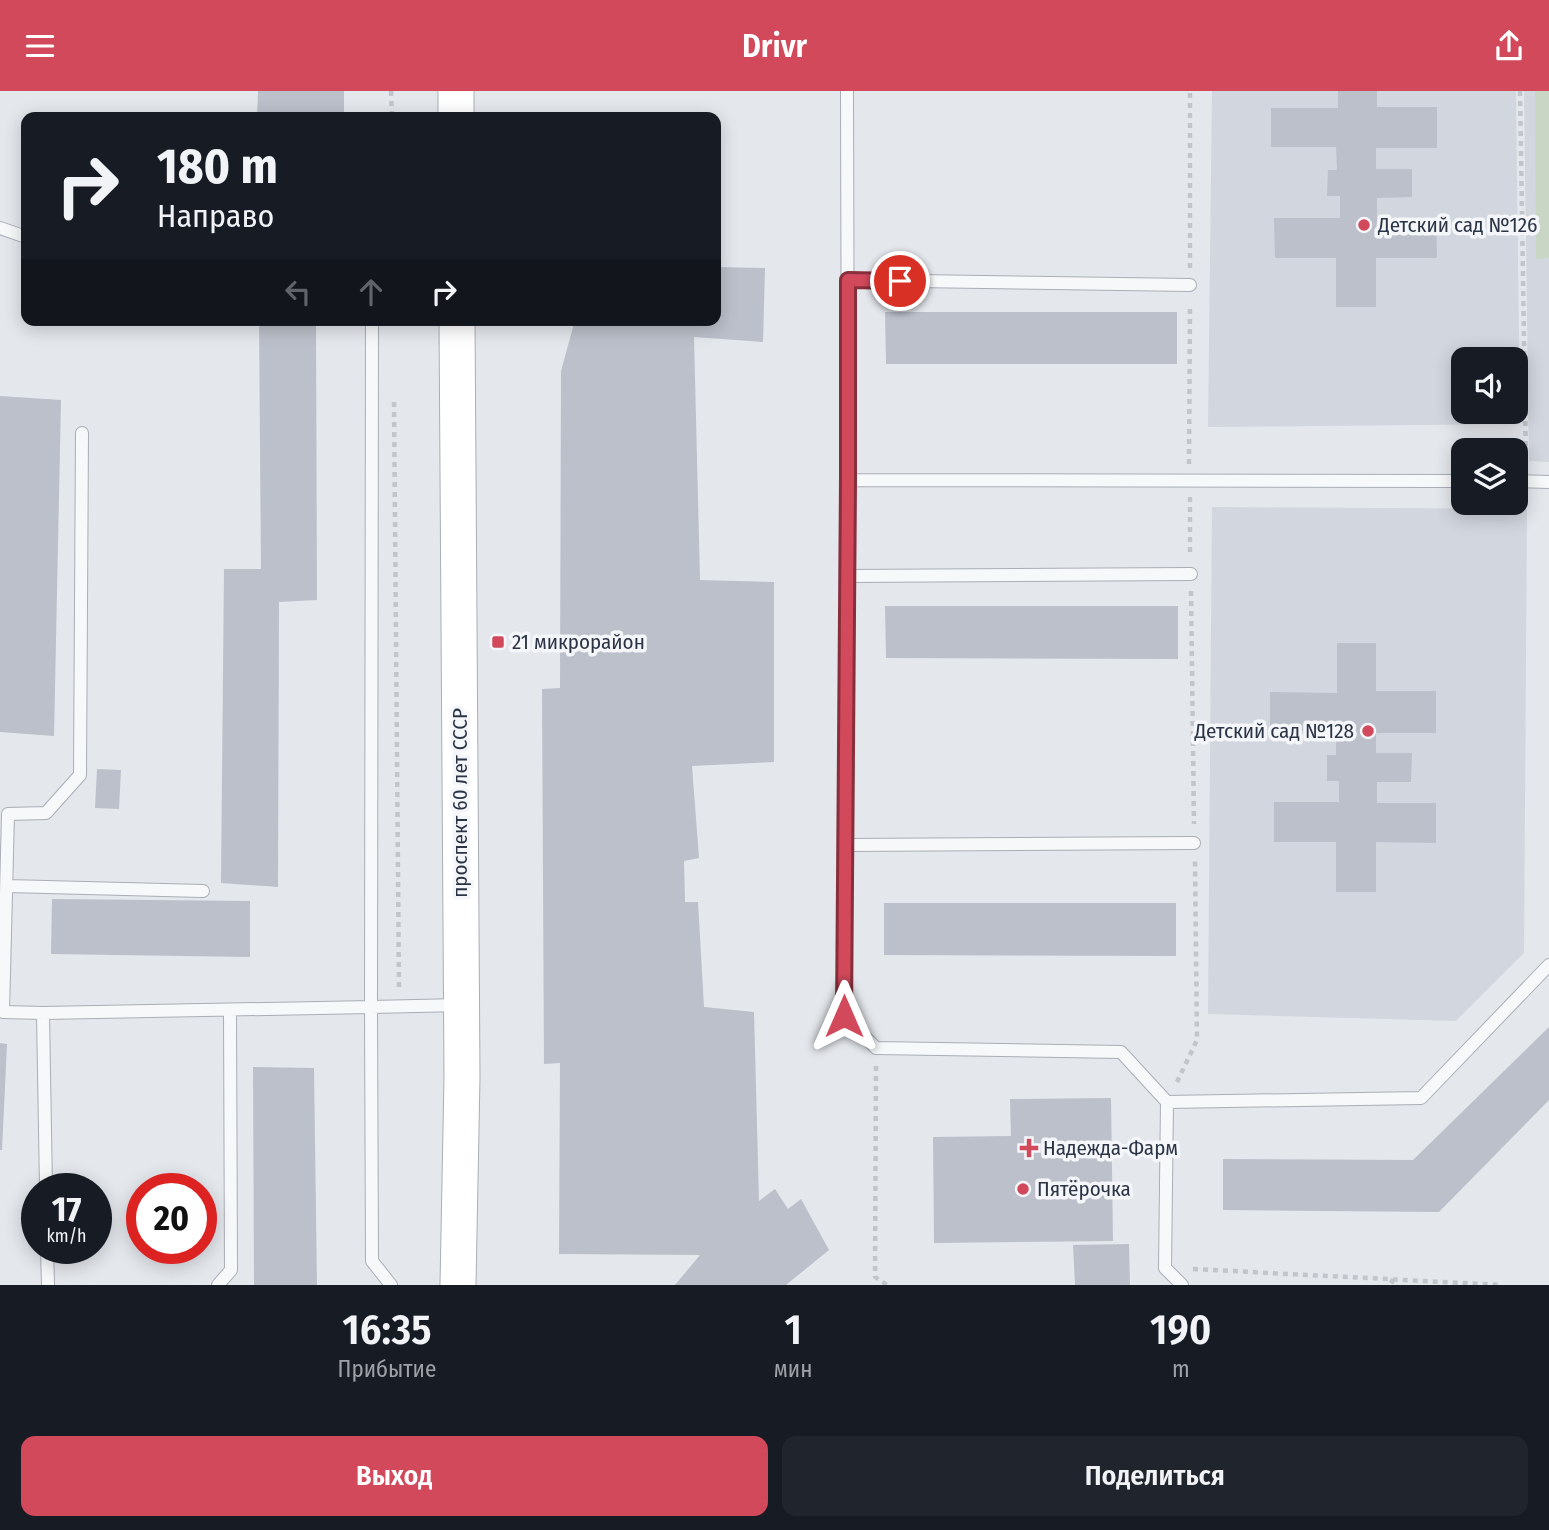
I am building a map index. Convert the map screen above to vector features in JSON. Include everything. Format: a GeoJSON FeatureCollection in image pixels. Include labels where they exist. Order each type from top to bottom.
{"type":"FeatureCollection","features":[{"type":"Feature","properties":{"kind":"main road"},"geometry":{"type":"LineString","coordinates":[[456,91],[456,112]]}},
{"type":"Feature","properties":{"kind":"main road","name":"проспект 60 лет СССР"},"geometry":{"type":"LineString","coordinates":[[457,326],[462,1077],[458,1285]]}},
{"type":"Feature","properties":{"kind":"lane"},"geometry":{"type":"LineString","coordinates":[[847,91],[848,480],[844,1016],[876,1048],[1121,1052],[1167,1102],[1165,1268],[1182,1285]]}},
{"type":"Feature","properties":{"kind":"lane"},"geometry":{"type":"LineString","coordinates":[[0,228],[21,235]]}},
{"type":"Feature","properties":{"kind":"lane"},"geometry":{"type":"LineString","coordinates":[[848,280],[1190,285]]}},
{"type":"Feature","properties":{"kind":"lane"},"geometry":{"type":"LineString","coordinates":[[372,326],[372,1261],[391,1285]]}},
{"type":"Feature","properties":{"kind":"lane"},"geometry":{"type":"LineString","coordinates":[[82,433],[80,775],[46,813],[4,814],[6,886],[1,1012],[461,1005]]}},
{"type":"Feature","properties":{"kind":"lane"},"geometry":{"type":"LineString","coordinates":[[848,480],[1451,481]]}},
{"type":"Feature","properties":{"kind":"lane"},"geometry":{"type":"LineString","coordinates":[[1528,481],[1549,482]]}},
{"type":"Feature","properties":{"kind":"lane"},"geometry":{"type":"LineString","coordinates":[[847,576],[1191,574]]}},
{"type":"Feature","properties":{"kind":"lane"},"geometry":{"type":"LineString","coordinates":[[845,845],[1194,843]]}},
{"type":"Feature","properties":{"kind":"lane"},"geometry":{"type":"LineString","coordinates":[[6,886],[203,891]]}},
{"type":"Feature","properties":{"kind":"lane"},"geometry":{"type":"LineString","coordinates":[[1167,1102],[1421,1098],[1549,965]]}},
{"type":"Feature","properties":{"kind":"lane"},"geometry":{"type":"LineString","coordinates":[[218,1285],[232,1270],[230,1010]]}},
{"type":"Feature","properties":{"kind":"lane"},"geometry":{"type":"LineString","coordinates":[[43,1013],[46,1173]]}},
{"type":"Feature","properties":{"kind":"lane"},"geometry":{"type":"LineString","coordinates":[[47,1264],[48,1285]]}},
{"type":"Feature","properties":{"kind":"path"},"geometry":{"type":"LineString","coordinates":[[391,91],[392,112]]}},
{"type":"Feature","properties":{"kind":"path"},"geometry":{"type":"LineString","coordinates":[[1167,1102],[1197,1040],[1189,481],[1190,91]]}},
{"type":"Feature","properties":{"kind":"path"},"geometry":{"type":"LineString","coordinates":[[1520,91],[1521,438]]}},
{"type":"Feature","properties":{"kind":"path"},"geometry":{"type":"LineString","coordinates":[[394,402],[399,1007]]}},
{"type":"Feature","properties":{"kind":"path"},"geometry":{"type":"LineString","coordinates":[[876,1048],[875,1277],[887,1285]]}},
{"type":"Feature","properties":{"kind":"path"},"geometry":{"type":"LineString","coordinates":[[1165,1268],[1501,1285]]}},
{"type":"Feature","properties":{"kind":"path"},"geometry":{"type":"LineString","coordinates":[[1389,1279],[1398,1285]]}},
{"type":"Feature","properties":{"kind":"shaded area","name":"Детский сад №126"},"geometry":{"type":"Polygon","coordinates":[[[1212,91],[1516,91],[1519,347],[1451,347],[1451,424],[1520,424],[1208,427],[1212,91]]]}},
{"type":"Feature","properties":{"kind":"shaded area"},"geometry":{"type":"Polygon","coordinates":[[[1524,91],[1549,91],[1549,462],[1529,461],[1524,91]]]}},
{"type":"Feature","properties":{"kind":"shaded area","name":"Детский сад №128"},"geometry":{"type":"Polygon","coordinates":[[[1212,507],[1451,509],[1451,515],[1527,515],[1524,953],[1456,1021],[1208,1014],[1212,507]]]}},
{"type":"Feature","properties":{"kind":"green space"},"geometry":{"type":"Polygon","coordinates":[[[1535,91],[1549,91],[1549,258],[1536,259],[1535,91]]]}},
{"type":"Feature","properties":{"kind":"building"},"geometry":{"type":"Polygon","coordinates":[[[258,91],[344,91],[344,112],[257,112],[258,91]]]}},
{"type":"Feature","properties":{"kind":"building"},"geometry":{"type":"Polygon","coordinates":[[[1338,91],[1377,91],[1377,107],[1437,107],[1437,148],[1376,148],[1376,169],[1412,169],[1412,197],[1377,198],[1377,218],[1436,218],[1437,258],[1376,258],[1376,307],[1336,307],[1336,258],[1275,258],[1274,218],[1340,218],[1340,196],[1327,196],[1328,170],[1337,170],[1336,147],[1271,147],[1271,108],[1338,108],[1338,91]]]}},
{"type":"Feature","properties":{"kind":"building"},"geometry":{"type":"Polygon","coordinates":[[[721,267],[765,268],[763,342],[694,337],[700,580],[774,582],[774,762],[692,766],[699,858],[684,861],[685,902],[698,902],[704,1007],[754,1012],[759,1201],[775,1189],[788,1209],[801,1199],[829,1250],[786,1285],[675,1285],[700,1255],[559,1254],[560,1063],[544,1064],[542,689],[560,688],[561,371],[573,326],[721,326],[721,267]]]}},
{"type":"Feature","properties":{"kind":"building"},"geometry":{"type":"Polygon","coordinates":[[[885,312],[1177,312],[1177,364],[886,364],[885,312]]]}},
{"type":"Feature","properties":{"kind":"building"},"geometry":{"type":"Polygon","coordinates":[[[259,326],[316,326],[317,600],[279,602],[278,887],[221,883],[224,569],[261,569],[259,326]]]}},
{"type":"Feature","properties":{"kind":"building"},"geometry":{"type":"Polygon","coordinates":[[[0,396],[61,400],[54,736],[0,732],[0,396]]]}},
{"type":"Feature","properties":{"kind":"building"},"geometry":{"type":"Polygon","coordinates":[[[885,606],[1178,606],[1178,659],[886,658],[885,606]]]}},
{"type":"Feature","properties":{"kind":"building"},"geometry":{"type":"Polygon","coordinates":[[[1337,643],[1376,643],[1376,691],[1436,691],[1436,733],[1376,733],[1376,753],[1412,753],[1411,782],[1377,782],[1377,803],[1436,803],[1436,843],[1376,842],[1376,892],[1336,892],[1336,842],[1274,842],[1274,802],[1339,802],[1339,781],[1327,781],[1327,755],[1336,755],[1336,731],[1270,731],[1270,692],[1337,693],[1337,643]]]}},
{"type":"Feature","properties":{"kind":"building"},"geometry":{"type":"Polygon","coordinates":[[[97,769],[121,770],[119,809],[95,808],[97,769]]]}},
{"type":"Feature","properties":{"kind":"building"},"geometry":{"type":"Polygon","coordinates":[[[52,899],[250,901],[250,957],[51,954],[52,899]]]}},
{"type":"Feature","properties":{"kind":"building"},"geometry":{"type":"Polygon","coordinates":[[[884,903],[1176,903],[1176,956],[884,955],[884,903]]]}},
{"type":"Feature","properties":{"kind":"building"},"geometry":{"type":"Polygon","coordinates":[[[1549,1027],[1549,1100],[1439,1212],[1223,1210],[1223,1159],[1413,1160],[1549,1027]]]}},
{"type":"Feature","properties":{"kind":"building"},"geometry":{"type":"Polygon","coordinates":[[[0,1043],[7,1044],[2,1150],[0,1150],[0,1043]]]}},
{"type":"Feature","properties":{"kind":"building"},"geometry":{"type":"Polygon","coordinates":[[[253,1067],[314,1068],[317,1285],[254,1285],[253,1067]]]}},
{"type":"Feature","properties":{"kind":"building","name":"Пятёрочка"},"geometry":{"type":"Polygon","coordinates":[[[1111,1098],[1113,1241],[934,1243],[933,1137],[1011,1136],[1010,1099],[1111,1098]]]}},
{"type":"Feature","properties":{"kind":"building"},"geometry":{"type":"Polygon","coordinates":[[[1129,1244],[1130,1285],[1075,1285],[1073,1245],[1129,1244]]]}},
{"type":"Feature","properties":{"kind":"place","name":"Детский сад №126"},"geometry":{"type":"Point","coordinates":[1364,225]}},
{"type":"Feature","properties":{"kind":"place","name":"21 микрорайон"},"geometry":{"type":"Point","coordinates":[498,642]}},
{"type":"Feature","properties":{"kind":"place","name":"Детский сад №128"},"geometry":{"type":"Point","coordinates":[1368,731]}},
{"type":"Feature","properties":{"kind":"place","name":"Надежда-Фарм"},"geometry":{"type":"Point","coordinates":[1029,1148]}},
{"type":"Feature","properties":{"kind":"place","name":"Пятёрочка"},"geometry":{"type":"Point","coordinates":[1023,1189]}},
{"type":"Feature","properties":{"kind":"route"},"geometry":{"type":"LineString","coordinates":[[844,1016],[848,280],[900,281]]}}]}
